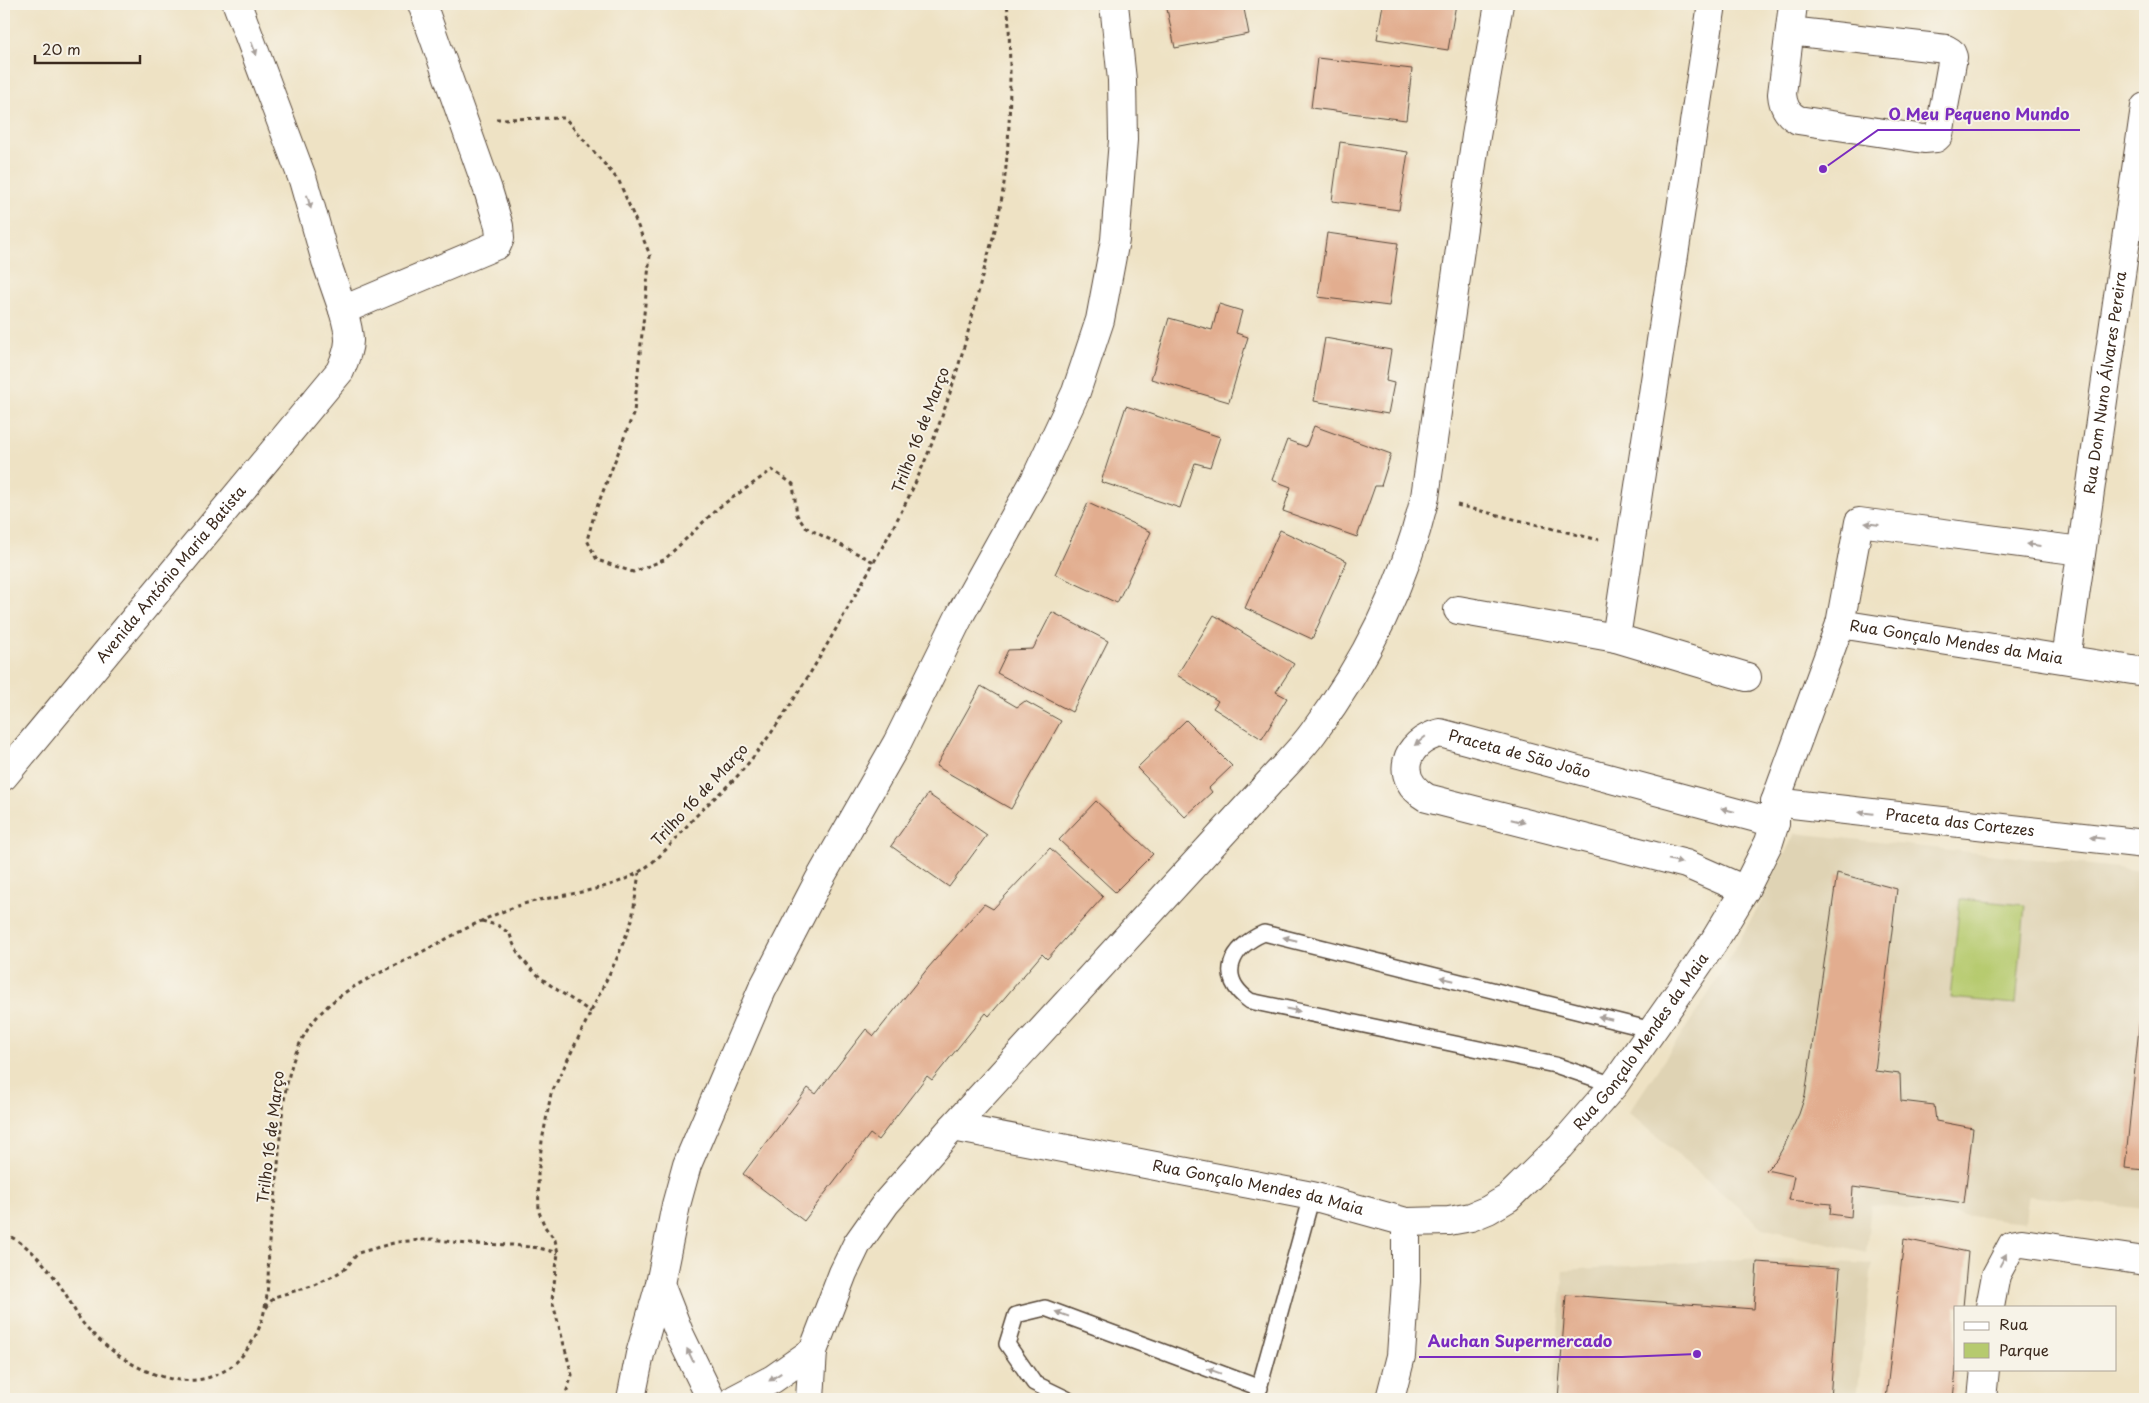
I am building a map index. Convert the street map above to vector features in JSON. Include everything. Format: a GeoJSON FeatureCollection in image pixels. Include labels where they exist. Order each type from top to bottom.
{"type":"FeatureCollection","features":[{"type":"Feature","properties":{"kind":"street","name":"Avenida António Maria Batista"},"geometry":{"type":"LineString","coordinates":[[4,776],[340,371],[348,352],[350,336],[303,180],[237,4]]}},
{"type":"Feature","properties":{"kind":"street"},"geometry":{"type":"LineString","coordinates":[[343,310],[498,245],[500,238],[499,226],[488,190],[422,4]]}},
{"type":"Feature","properties":{"kind":"street"},"geometry":{"type":"LineString","coordinates":[[631,1399],[640,1354],[660,1284],[676,1206],[687,1165],[762,990],[819,880],[897,743],[960,615],[1035,480],[1076,392],[1100,320],[1115,240],[1123,140],[1122,80],[1114,4]]}},
{"type":"Feature","properties":{"kind":"street"},"geometry":{"type":"LineString","coordinates":[[810,1399],[813,1351],[843,1273],[857,1244],[886,1203],[953,1127],[1262,792],[1313,733],[1352,675],[1376,631],[1399,582],[1418,527],[1425,497],[1476,136],[1499,4]]}},
{"type":"Feature","properties":{"kind":"street"},"geometry":{"type":"LineString","coordinates":[[1616,638],[1712,4]]}},
{"type":"Feature","properties":{"kind":"street"},"geometry":{"type":"LineString","coordinates":[[1790,31],[1946,49],[1951,52],[1953,56],[1939,135],[1936,138],[1924,139],[1798,120],[1792,117],[1785,108],[1782,94],[1793,4]]}},
{"type":"Feature","properties":{"kind":"street","name":"Rua Dom Nuno Álvares Pereira"},"geometry":{"type":"LineString","coordinates":[[2066,659],[2145,107]]}},
{"type":"Feature","properties":{"kind":"street"},"geometry":{"type":"LineString","coordinates":[[1840,624],[1859,522],[2081,551]]}},
{"type":"Feature","properties":{"kind":"street"},"geometry":{"type":"LineString","coordinates":[[1458,610],[1616,638],[1748,677]]}},
{"type":"Feature","properties":{"kind":"street","name":"Rua Gonçalo Mendes da Maia"},"geometry":{"type":"LineString","coordinates":[[953,1127],[1312,1196],[1406,1222],[1448,1221],[1470,1217],[1488,1210],[1508,1198],[1561,1146],[1614,1085],[1713,943],[1769,842],[1775,813],[1840,624],[2145,672]]}},
{"type":"Feature","properties":{"kind":"street","name":"Praceta de São João"},"geometry":{"type":"LineString","coordinates":[[1744,890],[1686,864],[1427,798],[1419,793],[1411,783],[1407,767],[1410,752],[1416,744],[1427,736],[1440,733],[1775,813]]}},
{"type":"Feature","properties":{"kind":"street","name":"Praceta das Cortezes"},"geometry":{"type":"LineString","coordinates":[[1775,813],[2145,844]]}},
{"type":"Feature","properties":{"kind":"street"},"geometry":{"type":"LineString","coordinates":[[1390,1399],[1401,1356],[1406,1281],[1406,1222]]}},
{"type":"Feature","properties":{"kind":"street"},"geometry":{"type":"LineString","coordinates":[[1990,1306],[1996,1275],[2012,1246],[2022,1243],[2145,1261]]}},
{"type":"Feature","properties":{"kind":"street"},"geometry":{"type":"LineString","coordinates":[[660,1284],[680,1335],[711,1399]]}},
{"type":"Feature","properties":{"kind":"street"},"geometry":{"type":"LineString","coordinates":[[735,1399],[773,1379],[813,1351]]}},
{"type":"Feature","properties":{"kind":"street"},"geometry":{"type":"LineString","coordinates":[[1982,1399],[1985,1370]]}},
{"type":"Feature","properties":{"kind":"lane"},"geometry":{"type":"LineString","coordinates":[[1614,1085],[1555,1065],[1250,1001],[1239,993],[1232,979],[1235,954],[1243,944],[1264,933],[1652,1030]]}},
{"type":"Feature","properties":{"kind":"lane"},"geometry":{"type":"LineString","coordinates":[[1067,1399],[1034,1382],[1008,1344],[1016,1315],[1045,1308],[1258,1394],[1312,1196]]}},
{"type":"Feature","properties":{"kind":"path","name":"Trilho 16 de Março"},"geometry":{"type":"LineString","coordinates":[[4,1234],[15,1238],[38,1259],[61,1287],[80,1319],[102,1342],[129,1361],[161,1378],[194,1381],[221,1373],[242,1357],[259,1332],[266,1308],[269,1288],[270,1229],[275,1201],[290,1066],[304,1036],[317,1017],[337,998],[364,980],[482,921],[519,906],[562,894],[599,889],[639,873],[669,849],[695,816],[739,774],[779,722],[828,644],[913,487],[943,412],[968,335],[999,213],[1007,155],[1010,91],[1007,4]]}},
{"type":"Feature","properties":{"kind":"path"},"geometry":{"type":"LineString","coordinates":[[463,120],[565,118],[618,181],[650,255],[634,412],[595,512],[587,540],[597,560],[633,572],[664,560],[718,508],[772,470],[793,484],[797,515],[805,528],[874,562]]}},
{"type":"Feature","properties":{"kind":"path"},"geometry":{"type":"LineString","coordinates":[[1425,497],[1565,531]]}},
{"type":"Feature","properties":{"kind":"path"},"geometry":{"type":"LineString","coordinates":[[564,1399],[572,1375],[552,1300],[558,1253],[555,1240],[545,1227],[540,1212],[538,1175],[542,1141],[550,1094],[618,956],[632,920],[639,873]]}},
{"type":"Feature","properties":{"kind":"path"},"geometry":{"type":"LineString","coordinates":[[482,921],[499,926],[510,934],[513,946],[520,957],[546,981],[591,1012]]}},
{"type":"Feature","properties":{"kind":"path"},"geometry":{"type":"LineString","coordinates":[[266,1308],[274,1297],[315,1285],[346,1268],[358,1253],[397,1242],[433,1239],[466,1244],[512,1245],[539,1248],[558,1253]]}},
{"type":"Feature","properties":{"kind":"shaded area"},"geometry":{"type":"Polygon","coordinates":[[[1795,833],[2145,871],[2145,1209],[2028,1196],[2025,1222],[1871,1205],[1866,1252],[1762,1228],[1629,1112],[1706,998],[1759,906],[1795,833]]]}},
{"type":"Feature","properties":{"kind":"shaded area"},"geometry":{"type":"Polygon","coordinates":[[[1762,1258],[1872,1264],[1857,1399],[1551,1399],[1564,1270],[1762,1258]]]}},
{"type":"Feature","properties":{"kind":"green space"},"geometry":{"type":"Polygon","coordinates":[[[1960,899],[2025,905],[2016,1004],[1950,998],[1960,899]]]}},
{"type":"Feature","properties":{"kind":"building"},"geometry":{"type":"Polygon","coordinates":[[[1166,4],[1243,4],[1249,34],[1175,48],[1166,4]]]}},
{"type":"Feature","properties":{"kind":"building"},"geometry":{"type":"Polygon","coordinates":[[[1383,4],[1456,4],[1448,50],[1377,39],[1383,4]]]}},
{"type":"Feature","properties":{"kind":"building"},"geometry":{"type":"Polygon","coordinates":[[[1317,58],[1412,69],[1406,120],[1311,108],[1317,58]]]}},
{"type":"Feature","properties":{"kind":"building"},"geometry":{"type":"Polygon","coordinates":[[[1340,142],[1408,152],[1399,210],[1332,201],[1340,142]]]}},
{"type":"Feature","properties":{"kind":"building"},"geometry":{"type":"Polygon","coordinates":[[[1327,233],[1398,243],[1389,306],[1318,297],[1327,233]]]}},
{"type":"Feature","properties":{"kind":"building"},"geometry":{"type":"Polygon","coordinates":[[[1219,304],[1242,311],[1236,333],[1248,337],[1229,402],[1151,379],[1169,318],[1212,330],[1219,304]]]}},
{"type":"Feature","properties":{"kind":"building"},"geometry":{"type":"Polygon","coordinates":[[[1325,338],[1391,350],[1386,381],[1394,383],[1388,414],[1314,401],[1325,338]]]}},
{"type":"Feature","properties":{"kind":"building"},"geometry":{"type":"Polygon","coordinates":[[[1126,406],[1220,437],[1210,467],[1195,463],[1180,508],[1101,482],[1126,406]]]}},
{"type":"Feature","properties":{"kind":"building"},"geometry":{"type":"Polygon","coordinates":[[[1314,426],[1391,454],[1381,486],[1375,486],[1357,537],[1283,511],[1291,487],[1272,480],[1287,440],[1306,447],[1314,426]]]}},
{"type":"Feature","properties":{"kind":"building"},"geometry":{"type":"Polygon","coordinates":[[[1088,503],[1151,532],[1117,603],[1055,574],[1088,503]]]}},
{"type":"Feature","properties":{"kind":"building"},"geometry":{"type":"Polygon","coordinates":[[[1280,530],[1347,561],[1312,639],[1245,608],[1280,530]]]}},
{"type":"Feature","properties":{"kind":"building"},"geometry":{"type":"Polygon","coordinates":[[[1052,612],[1108,641],[1072,712],[997,673],[1008,650],[1033,649],[1052,612]]]}},
{"type":"Feature","properties":{"kind":"building"},"geometry":{"type":"Polygon","coordinates":[[[1214,615],[1294,664],[1276,692],[1287,698],[1262,739],[1213,708],[1218,701],[1177,675],[1214,615]]]}},
{"type":"Feature","properties":{"kind":"building"},"geometry":{"type":"Polygon","coordinates":[[[981,686],[1017,707],[1025,701],[1061,721],[1011,809],[936,766],[981,686]]]}},
{"type":"Feature","properties":{"kind":"building"},"geometry":{"type":"Polygon","coordinates":[[[1186,720],[1232,766],[1209,788],[1212,792],[1185,817],[1137,768],[1186,720]]]}},
{"type":"Feature","properties":{"kind":"building"},"geometry":{"type":"Polygon","coordinates":[[[928,794],[987,835],[949,887],[891,846],[928,794]]]}},
{"type":"Feature","properties":{"kind":"building"},"geometry":{"type":"Polygon","coordinates":[[[1096,801],[1153,854],[1115,892],[1059,840],[1096,801]]]}},
{"type":"Feature","properties":{"kind":"building"},"geometry":{"type":"Polygon","coordinates":[[[1050,848],[1103,897],[1047,959],[1042,954],[989,1016],[986,1013],[932,1080],[927,1076],[878,1140],[870,1134],[804,1221],[743,1174],[808,1088],[816,1094],[866,1029],[874,1036],[928,968],[984,904],[993,909],[1050,848]]]}},
{"type":"Feature","properties":{"kind":"building"},"geometry":{"type":"Polygon","coordinates":[[[1837,873],[1897,889],[1875,1071],[1900,1074],[1901,1101],[1934,1105],[1936,1121],[1973,1128],[1964,1203],[1853,1187],[1851,1217],[1830,1214],[1831,1204],[1789,1200],[1794,1176],[1766,1170],[1776,1160],[1784,1146],[1805,1096],[1837,873]]]}},
{"type":"Feature","properties":{"kind":"building"},"geometry":{"type":"Polygon","coordinates":[[[2145,978],[2145,1170],[2125,1168],[2145,978]]]}},
{"type":"Feature","properties":{"kind":"building"},"geometry":{"type":"Polygon","coordinates":[[[1904,1239],[1968,1252],[1963,1306],[1954,1306],[1954,1370],[1956,1370],[1953,1399],[1886,1399],[1904,1239]]]}},
{"type":"Feature","properties":{"kind":"building"},"geometry":{"type":"Polygon","coordinates":[[[1757,1262],[1840,1268],[1830,1399],[1558,1399],[1566,1295],[1754,1309],[1757,1262]]]}},
{"type":"Feature","properties":{"kind":"place","name":"O Meu Pequeno Mundo"},"geometry":{"type":"Point","coordinates":[1823,169]}},
{"type":"Feature","properties":{"kind":"place","name":"Auchan Supermercado"},"geometry":{"type":"Point","coordinates":[1697,1354]}}]}
